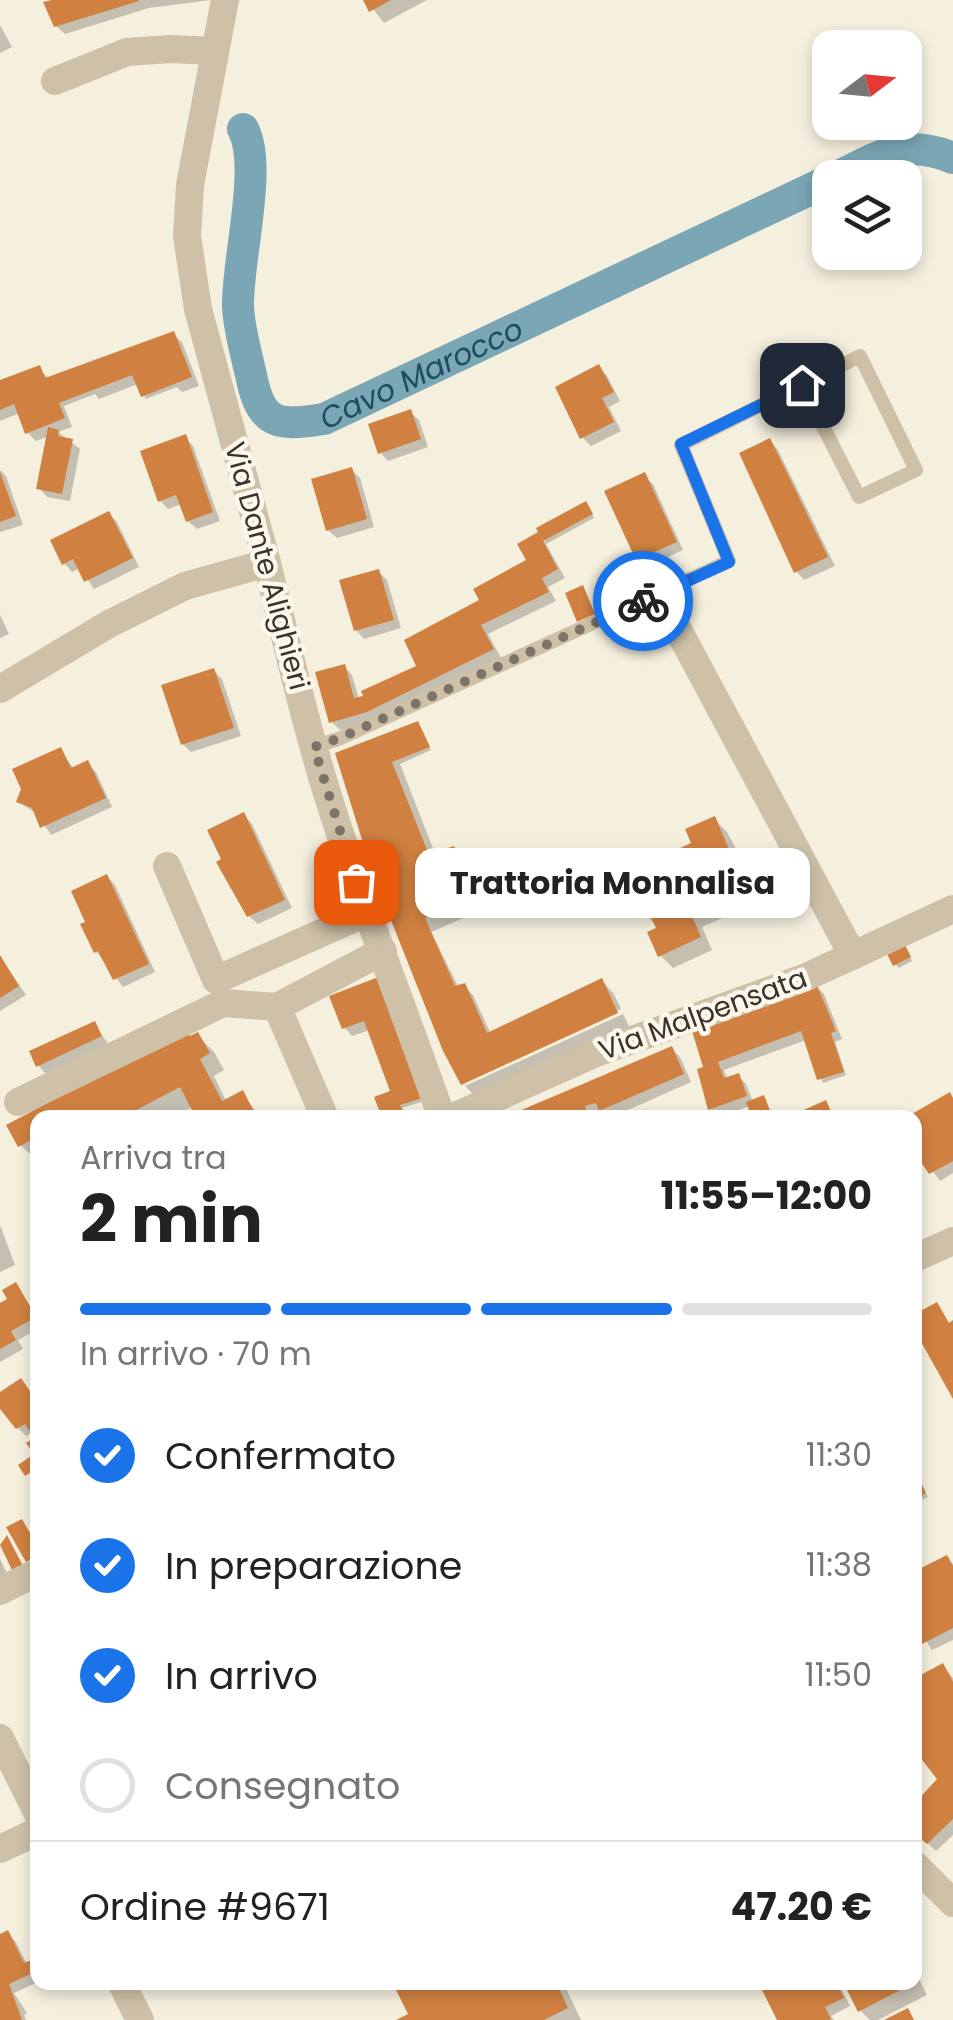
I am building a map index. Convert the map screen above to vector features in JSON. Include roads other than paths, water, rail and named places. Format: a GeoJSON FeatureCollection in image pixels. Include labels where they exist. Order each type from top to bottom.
{"type":"FeatureCollection","features":[{"type":"Feature","properties":{"kind":"street","name":"Via Dante Alighieri"},"geometry":{"type":"LineString","coordinates":[[224,0],[190,185],[187,236],[198,309],[314,747],[366,913],[384,951],[439,1110]]}},
{"type":"Feature","properties":{"kind":"street"},"geometry":{"type":"LineString","coordinates":[[54,81],[127,52],[170,48],[214,51]]}},
{"type":"Feature","properties":{"kind":"street"},"geometry":{"type":"LineString","coordinates":[[0,689],[109,624],[185,586],[267,563]]}},
{"type":"Feature","properties":{"kind":"street"},"geometry":{"type":"LineString","coordinates":[[659,594],[853,956]]}},
{"type":"Feature","properties":{"kind":"street"},"geometry":{"type":"LineString","coordinates":[[167,866],[216,980],[366,913]]}},
{"type":"Feature","properties":{"kind":"street","name":"Via Malpensata"},"geometry":{"type":"LineString","coordinates":[[469,1110],[596,1053],[804,978],[953,909]]}},
{"type":"Feature","properties":{"kind":"street"},"geometry":{"type":"LineString","coordinates":[[18,1102],[223,1003],[277,1007],[384,951]]}},
{"type":"Feature","properties":{"kind":"street"},"geometry":{"type":"LineString","coordinates":[[277,1007],[322,1110]]}},
{"type":"Feature","properties":{"kind":"street"},"geometry":{"type":"LineString","coordinates":[[922,1255],[953,1240]]}},
{"type":"Feature","properties":{"kind":"street"},"geometry":{"type":"LineString","coordinates":[[0,1591],[30,1576]]}},
{"type":"Feature","properties":{"kind":"street"},"geometry":{"type":"LineString","coordinates":[[0,1738],[30,1798]]}},
{"type":"Feature","properties":{"kind":"street"},"geometry":{"type":"LineString","coordinates":[[0,1849],[30,1835]]}},
{"type":"Feature","properties":{"kind":"street"},"geometry":{"type":"LineString","coordinates":[[922,1872],[953,1903]]}},
{"type":"Feature","properties":{"kind":"street"},"geometry":{"type":"LineString","coordinates":[[125,1990],[140,2020]]}},
{"type":"Feature","properties":{"kind":"lane"},"geometry":{"type":"LineString","coordinates":[[314,747],[729,562],[681,444],[860,356],[916,470],[859,497],[802,385]]}},
{"type":"Feature","properties":{"kind":"waterway","name":"Cavo Marocco"},"geometry":{"type":"LineString","coordinates":[[243,129],[251,166],[239,287],[240,324],[260,403],[271,417],[289,422],[324,419],[812,189]]}},
{"type":"Feature","properties":{"kind":"waterway","name":"Cavo Marocco"},"geometry":{"type":"LineString","coordinates":[[873,160],[892,152],[920,149],[953,158]]}},
{"type":"Feature","properties":{"kind":"place","name":"Trattoria Monnalisa"},"geometry":{"type":"Point","coordinates":[356,882]}}]}
